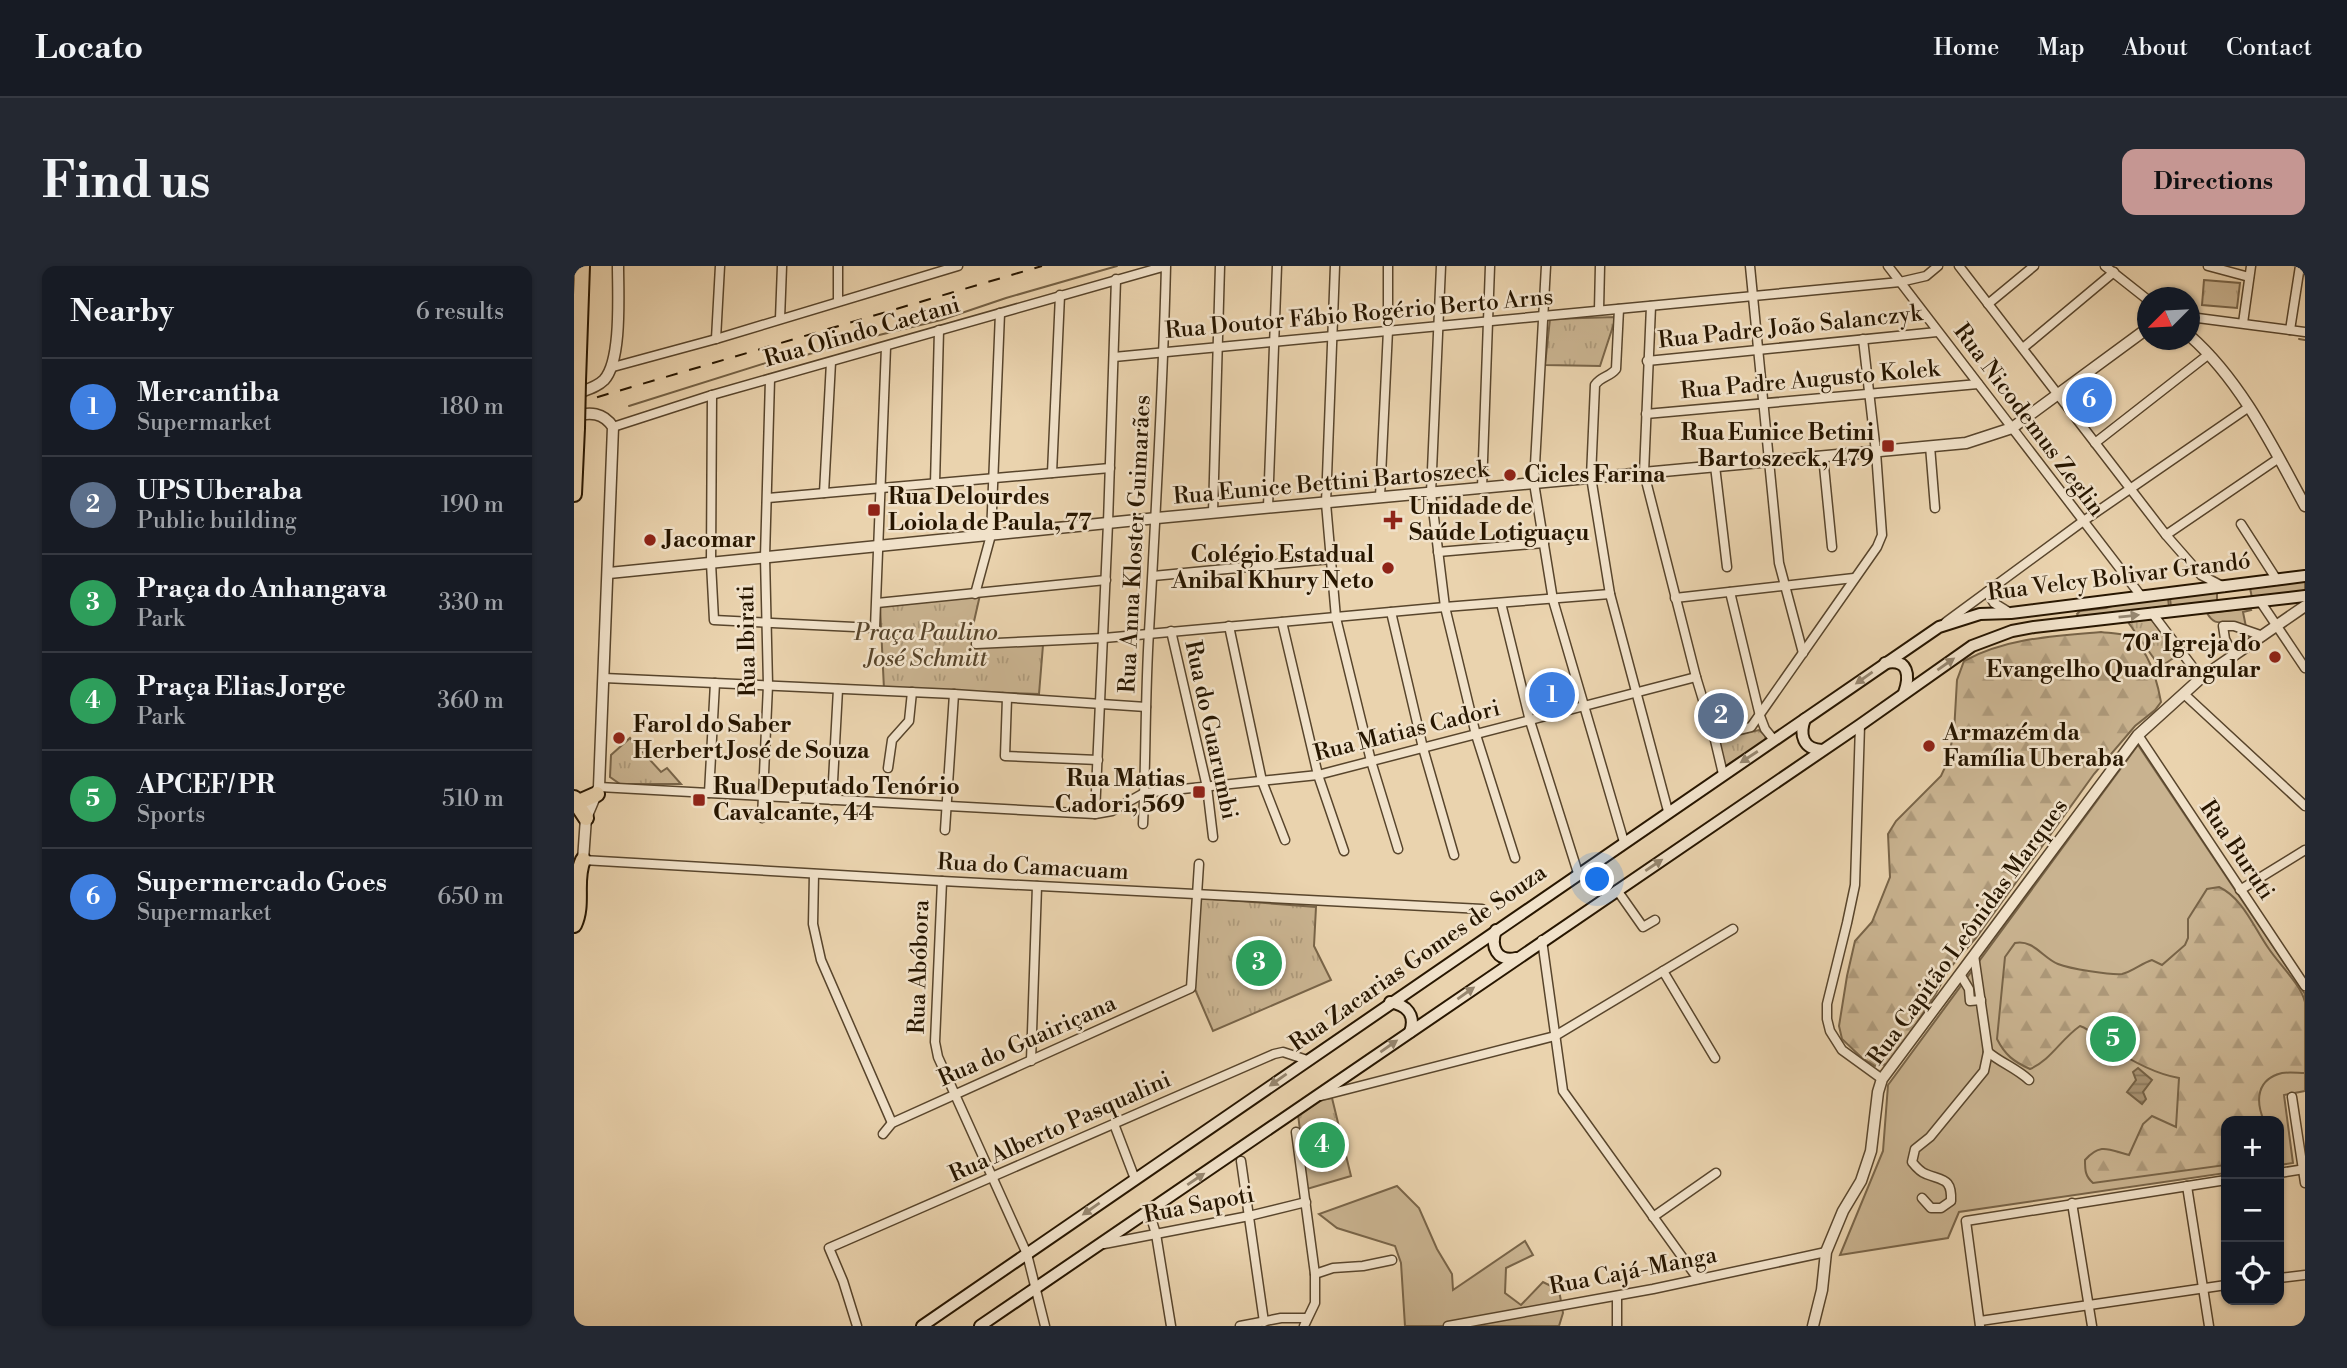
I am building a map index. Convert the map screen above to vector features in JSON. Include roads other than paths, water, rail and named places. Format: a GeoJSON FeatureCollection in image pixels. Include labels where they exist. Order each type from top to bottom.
{"type":"FeatureCollection","features":[{"type":"Feature","properties":{"kind":"highway"},"geometry":{"type":"LineString","coordinates":[[574,494],[582,266]]}},
{"type":"Feature","properties":{"kind":"highway"},"geometry":{"type":"LineString","coordinates":[[574,799],[579,802],[598,791]]}},
{"type":"Feature","properties":{"kind":"highway"},"geometry":{"type":"LineString","coordinates":[[574,799],[586,818]]}},
{"type":"Feature","properties":{"kind":"highway"},"geometry":{"type":"LineString","coordinates":[[574,925],[579,914],[578,870],[583,860]]}},
{"type":"Feature","properties":{"kind":"main road","name":"Rua Velcy Bolivar Grandó"},"geometry":{"type":"LineString","coordinates":[[1938,627],[1980,614],[2011,613],[2305,576]]}},
{"type":"Feature","properties":{"kind":"main road"},"geometry":{"type":"LineString","coordinates":[[2228,586],[2222,593],[2223,600],[2229,605]]}},
{"type":"Feature","properties":{"kind":"main road","name":"Rua Velcy Bolivar Grandó"},"geometry":{"type":"LineString","coordinates":[[1904,693],[1972,646],[2012,631],[2305,596]]}},
{"type":"Feature","properties":{"kind":"main road"},"geometry":{"type":"LineString","coordinates":[[2081,603],[2075,612],[2083,621]]}},
{"type":"Feature","properties":{"kind":"main road","name":"Rua Zacarias Gomes de Souza"},"geometry":{"type":"LineString","coordinates":[[922,1326],[1938,627]]}},
{"type":"Feature","properties":{"kind":"main road"},"geometry":{"type":"LineString","coordinates":[[980,1326],[1904,693],[1908,677],[1906,670],[1900,664],[1885,663]]}},
{"type":"Feature","properties":{"kind":"main road"},"geometry":{"type":"LineString","coordinates":[[1805,719],[1802,737],[1806,745],[1814,750],[1822,750]]}},
{"type":"Feature","properties":{"kind":"main road"},"geometry":{"type":"LineString","coordinates":[[1496,930],[1493,946],[1496,953],[1509,960],[1517,958]]}},
{"type":"Feature","properties":{"kind":"main road"},"geometry":{"type":"LineString","coordinates":[[1390,1002],[1407,1008],[1412,1015],[1410,1032]]}},
{"type":"Feature","properties":{"kind":"street"},"geometry":{"type":"LineString","coordinates":[[576,387],[597,386],[613,367],[616,351],[618,266]]}},
{"type":"Feature","properties":{"kind":"street"},"geometry":{"type":"LineString","coordinates":[[716,339],[720,266]]}},
{"type":"Feature","properties":{"kind":"street"},"geometry":{"type":"LineString","coordinates":[[780,319],[782,266]]}},
{"type":"Feature","properties":{"kind":"street"},"geometry":{"type":"LineString","coordinates":[[838,266],[838,301]]}},
{"type":"Feature","properties":{"kind":"street"},"geometry":{"type":"LineString","coordinates":[[613,367],[958,266]]}},
{"type":"Feature","properties":{"kind":"street","name":"Rua Olindo Caetani"},"geometry":{"type":"LineString","coordinates":[[613,427],[712,395],[1166,266]]}},
{"type":"Feature","properties":{"kind":"street","name":"Rua Anna Kloster Guimarães"},"geometry":{"type":"LineString","coordinates":[[1143,824],[1166,266]]}},
{"type":"Feature","properties":{"kind":"street"},"geometry":{"type":"LineString","coordinates":[[1213,513],[1220,266]]}},
{"type":"Feature","properties":{"kind":"street"},"geometry":{"type":"LineString","coordinates":[[1268,507],[1277,266]]}},
{"type":"Feature","properties":{"kind":"street"},"geometry":{"type":"LineString","coordinates":[[1335,266],[1326,503],[1336,618],[1371,761],[1398,849]]}},
{"type":"Feature","properties":{"kind":"street"},"geometry":{"type":"LineString","coordinates":[[1380,497],[1388,330],[1388,266]]}},
{"type":"Feature","properties":{"kind":"street"},"geometry":{"type":"LineString","coordinates":[[1441,266],[1432,493],[1438,552],[1445,607],[1476,735],[1515,858]]}},
{"type":"Feature","properties":{"kind":"street"},"geometry":{"type":"LineString","coordinates":[[1482,488],[1490,266]]}},
{"type":"Feature","properties":{"kind":"street"},"geometry":{"type":"LineString","coordinates":[[1546,266],[1534,483],[1553,600],[1624,842]]}},
{"type":"Feature","properties":{"kind":"street"},"geometry":{"type":"LineString","coordinates":[[1599,310],[1600,266]]}},
{"type":"Feature","properties":{"kind":"street"},"geometry":{"type":"LineString","coordinates":[[1750,266],[1779,563],[1803,653]]}},
{"type":"Feature","properties":{"kind":"street","name":"Rua Nicodemus Zeglin"},"geometry":{"type":"LineString","coordinates":[[1888,266],[2141,596]]}},
{"type":"Feature","properties":{"kind":"street","name":"Rua Doutor Fábio Rogério Berto Arns"},"geometry":{"type":"LineString","coordinates":[[1114,357],[1900,282],[1926,276],[1938,266]]}},
{"type":"Feature","properties":{"kind":"street"},"geometry":{"type":"LineString","coordinates":[[1959,266],[2166,535],[2202,575],[2228,586]]}},
{"type":"Feature","properties":{"kind":"street"},"geometry":{"type":"LineString","coordinates":[[1988,304],[2034,266]]}},
{"type":"Feature","properties":{"kind":"street"},"geometry":{"type":"LineString","coordinates":[[2105,266],[2137,292]]}},
{"type":"Feature","properties":{"kind":"street"},"geometry":{"type":"LineString","coordinates":[[2208,266],[2249,277]]}},
{"type":"Feature","properties":{"kind":"street"},"geometry":{"type":"LineString","coordinates":[[2243,323],[2251,266]]}},
{"type":"Feature","properties":{"kind":"street"},"geometry":{"type":"LineString","coordinates":[[2290,330],[2301,266]]}},
{"type":"Feature","properties":{"kind":"street"},"geometry":{"type":"LineString","coordinates":[[2023,348],[2114,272]]}},
{"type":"Feature","properties":{"kind":"street"},"geometry":{"type":"LineString","coordinates":[[1095,814],[1116,279]]}},
{"type":"Feature","properties":{"kind":"street"},"geometry":{"type":"LineString","coordinates":[[1052,473],[1060,295]]}},
{"type":"Feature","properties":{"kind":"street"},"geometry":{"type":"LineString","coordinates":[[1651,306],[1644,473],[1723,774]]}},
{"type":"Feature","properties":{"kind":"street"},"geometry":{"type":"LineString","coordinates":[[1619,309],[1616,369],[1613,374],[1599,379],[1595,385],[1591,477],[1610,594],[1668,811]]}},
{"type":"Feature","properties":{"kind":"street"},"geometry":{"type":"LineString","coordinates":[[975,594],[991,535],[1000,313]]}},
{"type":"Feature","properties":{"kind":"street"},"geometry":{"type":"LineString","coordinates":[[2200,318],[2305,332]]}},
{"type":"Feature","properties":{"kind":"street"},"geometry":{"type":"LineString","coordinates":[[935,484],[939,330]]}},
{"type":"Feature","properties":{"kind":"street","name":"Rua Padre João Salanczyk"},"geometry":{"type":"LineString","coordinates":[[1647,361],[1937,331]]}},
{"type":"Feature","properties":{"kind":"street","name":"Rua Eunice Bettini Bartoszeck"},"geometry":{"type":"LineString","coordinates":[[609,573],[1268,507],[1966,443],[2012,428],[2137,335]]}},
{"type":"Feature","properties":{"kind":"street"},"geometry":{"type":"LineString","coordinates":[[1751,727],[1877,547],[1882,535],[1863,339]]}},
{"type":"Feature","properties":{"kind":"street"},"geometry":{"type":"LineString","coordinates":[[2200,346],[2209,354],[2249,407],[2305,506]]}},
{"type":"Feature","properties":{"kind":"street"},"geometry":{"type":"LineString","coordinates":[[712,395],[711,563],[714,620],[875,628],[886,347]]}},
{"type":"Feature","properties":{"kind":"street"},"geometry":{"type":"LineString","coordinates":[[2095,443],[2209,354]]}},
{"type":"Feature","properties":{"kind":"street"},"geometry":{"type":"LineString","coordinates":[[824,493],[831,362]]}},
{"type":"Feature","properties":{"kind":"street","name":"Rua Ibirati"},"geometry":{"type":"LineString","coordinates":[[762,818],[768,685],[765,557],[770,379]]}},
{"type":"Feature","properties":{"kind":"street","name":"Rua Padre Augusto Kolek"},"geometry":{"type":"LineString","coordinates":[[1646,414],[1978,384]]}},
{"type":"Feature","properties":{"kind":"street"},"geometry":{"type":"LineString","coordinates":[[1938,627],[2130,488],[2249,407]]}},
{"type":"Feature","properties":{"kind":"street"},"geometry":{"type":"LineString","coordinates":[[575,422],[596,414],[606,419],[613,427],[598,791],[586,818],[583,860]]}},
{"type":"Feature","properties":{"kind":"street"},"geometry":{"type":"LineString","coordinates":[[1930,446],[1934,508]]}},
{"type":"Feature","properties":{"kind":"street"},"geometry":{"type":"LineString","coordinates":[[1823,457],[1832,547]]}},
{"type":"Feature","properties":{"kind":"street"},"geometry":{"type":"LineString","coordinates":[[2166,535],[2279,457]]}},
{"type":"Feature","properties":{"kind":"street"},"geometry":{"type":"LineString","coordinates":[[1716,466],[1727,567]]}},
{"type":"Feature","properties":{"kind":"street"},"geometry":{"type":"LineString","coordinates":[[768,498],[1110,468]]}},
{"type":"Feature","properties":{"kind":"street"},"geometry":{"type":"LineString","coordinates":[[2241,524],[2277,580]]}},
{"type":"Feature","properties":{"kind":"street"},"geometry":{"type":"LineString","coordinates":[[1438,552],[1544,542]]}},
{"type":"Feature","properties":{"kind":"street"},"geometry":{"type":"LineString","coordinates":[[1153,576],[1331,559]]}},
{"type":"Feature","properties":{"kind":"street"},"geometry":{"type":"LineString","coordinates":[[2201,588],[2202,575]]}},
{"type":"Feature","properties":{"kind":"street"},"geometry":{"type":"LineString","coordinates":[[1675,598],[1854,578]]}},
{"type":"Feature","properties":{"kind":"street"},"geometry":{"type":"LineString","coordinates":[[877,603],[1106,580]]}},
{"type":"Feature","properties":{"kind":"street"},"geometry":{"type":"LineString","coordinates":[[1730,592],[1760,716],[1765,729],[1774,740]]}},
{"type":"Feature","properties":{"kind":"street"},"geometry":{"type":"LineString","coordinates":[[1987,592],[1994,603],[2011,613]]}},
{"type":"Feature","properties":{"kind":"street"},"geometry":{"type":"LineString","coordinates":[[976,644],[1104,638],[1610,594]]}},
{"type":"Feature","properties":{"kind":"street"},"geometry":{"type":"LineString","coordinates":[[2260,601],[2305,668]]}},
{"type":"Feature","properties":{"kind":"street"},"geometry":{"type":"LineString","coordinates":[[1501,603],[1530,721],[1578,873]]}},
{"type":"Feature","properties":{"kind":"street","name":"Rua Capitão Leônidas Marques"},"geometry":{"type":"LineString","coordinates":[[1812,1326],[1822,1290],[1826,1252],[1843,1211],[1861,1181],[1871,1151],[1882,1079],[2138,735],[2201,678],[2305,606]]}},
{"type":"Feature","properties":{"kind":"street"},"geometry":{"type":"LineString","coordinates":[[1391,612],[1423,748],[1454,855]]}},
{"type":"Feature","properties":{"kind":"street"},"geometry":{"type":"LineString","coordinates":[[2152,613],[2201,678]]}},
{"type":"Feature","properties":{"kind":"street"},"geometry":{"type":"LineString","coordinates":[[1282,622],[1318,775],[1344,851]]}},
{"type":"Feature","properties":{"kind":"street"},"geometry":{"type":"LineString","coordinates":[[1229,626],[1262,781],[1284,840]]}},
{"type":"Feature","properties":{"kind":"street"},"geometry":{"type":"LineString","coordinates":[[2234,656],[2225,639],[2223,626],[2234,626],[2263,636]]}},
{"type":"Feature","properties":{"kind":"street","name":"Rua do Guarumbi"},"geometry":{"type":"LineString","coordinates":[[1171,631],[1207,787],[1213,837]]}},
{"type":"Feature","properties":{"kind":"street","name":"Rua Matias Cadori"},"geometry":{"type":"LineString","coordinates":[[1144,793],[1318,775],[1696,677]]}},
{"type":"Feature","properties":{"kind":"street"},"geometry":{"type":"LineString","coordinates":[[604,678],[954,694],[1146,707]]}},
{"type":"Feature","properties":{"kind":"street"},"geometry":{"type":"LineString","coordinates":[[709,793],[715,683]]}},
{"type":"Feature","properties":{"kind":"street"},"geometry":{"type":"LineString","coordinates":[[832,800],[838,689]]}},
{"type":"Feature","properties":{"kind":"street"},"geometry":{"type":"LineString","coordinates":[[888,768],[892,740],[909,721],[912,692]]}},
{"type":"Feature","properties":{"kind":"street"},"geometry":{"type":"LineString","coordinates":[[945,830],[954,694]]}},
{"type":"Feature","properties":{"kind":"street"},"geometry":{"type":"LineString","coordinates":[[2184,694],[2305,806]]}},
{"type":"Feature","properties":{"kind":"street"},"geometry":{"type":"LineString","coordinates":[[1007,698],[1005,756],[1098,760]]}},
{"type":"Feature","properties":{"kind":"street"},"geometry":{"type":"LineString","coordinates":[[1860,725],[1854,885],[1827,1004],[1827,1019],[1830,1031],[1842,1050],[1882,1079]]}},
{"type":"Feature","properties":{"kind":"street"},"geometry":{"type":"LineString","coordinates":[[1714,736],[1751,727],[1765,729]]}},
{"type":"Feature","properties":{"kind":"street","name":"Rua Buruti"},"geometry":{"type":"LineString","coordinates":[[2138,735],[2305,986]]}},
{"type":"Feature","properties":{"kind":"street"},"geometry":{"type":"LineString","coordinates":[[598,791],[709,793],[1095,814],[1112,811],[1144,793]]}},
{"type":"Feature","properties":{"kind":"street"},"geometry":{"type":"LineString","coordinates":[[2240,890],[2305,850]]}},
{"type":"Feature","properties":{"kind":"street","name":"Rua do Camacuam"},"geometry":{"type":"LineString","coordinates":[[583,860],[1482,909]]}},
{"type":"Feature","properties":{"kind":"street"},"geometry":{"type":"LineString","coordinates":[[1197,894],[1199,864]]}},
{"type":"Feature","properties":{"kind":"street"},"geometry":{"type":"LineString","coordinates":[[814,874],[813,924],[821,960],[892,1124]]}},
{"type":"Feature","properties":{"kind":"street","name":"Rua Abóbora"},"geometry":{"type":"LineString","coordinates":[[942,881],[935,1042],[938,1057],[1027,1254],[1045,1326]]}},
{"type":"Feature","properties":{"kind":"street"},"geometry":{"type":"LineString","coordinates":[[1031,1061],[1037,886]]}},
{"type":"Feature","properties":{"kind":"street"},"geometry":{"type":"LineString","coordinates":[[1617,890],[1643,927],[1655,920]]}},
{"type":"Feature","properties":{"kind":"street","name":"Rua do Guairiçana"},"geometry":{"type":"LineString","coordinates":[[883,1134],[892,1124],[1191,988],[1197,894]]}},
{"type":"Feature","properties":{"kind":"street"},"geometry":{"type":"LineString","coordinates":[[1313,1098],[1555,1035],[1732,929]]}},
{"type":"Feature","properties":{"kind":"street"},"geometry":{"type":"LineString","coordinates":[[1542,940],[1563,1091],[1698,1279]]}},
{"type":"Feature","properties":{"kind":"street"},"geometry":{"type":"LineString","coordinates":[[1922,1198],[1931,1208],[1941,1208],[1951,1201],[1951,1190],[1942,1178],[1923,1173],[1912,1162],[1915,1149],[1930,1137],[1984,1071],[1988,1052],[1975,955]]}},
{"type":"Feature","properties":{"kind":"street"},"geometry":{"type":"LineString","coordinates":[[1663,971],[1715,1058]]}},
{"type":"Feature","properties":{"kind":"street"},"geometry":{"type":"LineString","coordinates":[[1960,974],[1969,989],[1970,1001],[1981,1000]]}},
{"type":"Feature","properties":{"kind":"street"},"geometry":{"type":"LineString","coordinates":[[1969,989],[1980,988]]}},
{"type":"Feature","properties":{"kind":"street","name":"Rua Alberto Pasqualini"},"geometry":{"type":"LineString","coordinates":[[856,1326],[843,1281],[829,1248],[1274,1054],[1283,1052],[1307,1060]]}},
{"type":"Feature","properties":{"kind":"street"},"geometry":{"type":"LineString","coordinates":[[1988,1052],[1999,1062],[2016,1068],[2029,1080]]}},
{"type":"Feature","properties":{"kind":"street"},"geometry":{"type":"LineString","coordinates":[[1347,1075],[1351,1086],[1356,1087]]}},
{"type":"Feature","properties":{"kind":"street"},"geometry":{"type":"LineString","coordinates":[[2292,1097],[2305,1183]]}},
{"type":"Feature","properties":{"kind":"street"},"geometry":{"type":"LineString","coordinates":[[1114,1124],[1135,1179]]}},
{"type":"Feature","properties":{"kind":"street"},"geometry":{"type":"LineString","coordinates":[[1240,1326],[1281,1318],[1305,1322],[1315,1303],[1315,1274],[1296,1132]]}},
{"type":"Feature","properties":{"kind":"street"},"geometry":{"type":"LineString","coordinates":[[1241,1161],[1264,1321]]}},
{"type":"Feature","properties":{"kind":"street"},"geometry":{"type":"LineString","coordinates":[[2284,1172],[2304,1170]]}},
{"type":"Feature","properties":{"kind":"street"},"geometry":{"type":"LineString","coordinates":[[1653,1217],[1716,1173]]}},
{"type":"Feature","properties":{"kind":"street"},"geometry":{"type":"LineString","coordinates":[[2221,1182],[1966,1221],[1980,1324],[2221,1286]]}},
{"type":"Feature","properties":{"kind":"street"},"geometry":{"type":"LineString","coordinates":[[2187,1186],[2208,1326]]}},
{"type":"Feature","properties":{"kind":"street","name":"Rua Sapoti"},"geometry":{"type":"LineString","coordinates":[[1099,1245],[1249,1216],[1306,1202]]}},
{"type":"Feature","properties":{"kind":"street"},"geometry":{"type":"LineString","coordinates":[[2072,1203],[2092,1326]]}},
{"type":"Feature","properties":{"kind":"street"},"geometry":{"type":"LineString","coordinates":[[1149,1211],[1156,1234],[1171,1326]]}},
{"type":"Feature","properties":{"kind":"street","name":"Rua Cajá-Manga"},"geometry":{"type":"LineString","coordinates":[[1448,1326],[1617,1296],[1826,1252]]}},
{"type":"Feature","properties":{"kind":"street"},"geometry":{"type":"LineString","coordinates":[[1315,1274],[1334,1268],[1392,1260]]}},
{"type":"Feature","properties":{"kind":"street"},"geometry":{"type":"LineString","coordinates":[[2284,1277],[2305,1275]]}},
{"type":"Feature","properties":{"kind":"street"},"geometry":{"type":"LineString","coordinates":[[1617,1296],[1617,1326]]}},
{"type":"Feature","properties":{"kind":"waterway"},"geometry":{"type":"LineString","coordinates":[[629,406],[769,362],[803,356],[941,320],[1117,266]]}},
{"type":"Feature","properties":{"kind":"waterway"},"geometry":{"type":"LineString","coordinates":[[2299,339],[2305,340]]}},
{"type":"Feature","properties":{"kind":"railway"},"geometry":{"type":"LineString","coordinates":[[574,404],[1042,266]]}},
{"type":"Feature","properties":{"kind":"place","name":"Supermercado Goes"},"geometry":{"type":"Point","coordinates":[2089,400]}},
{"type":"Feature","properties":{"kind":"place","name":"Rua Eunice Betini Bartoszeck, 479"},"geometry":{"type":"Point","coordinates":[1888,446]}},
{"type":"Feature","properties":{"kind":"place","name":"Cicles Farina"},"geometry":{"type":"Point","coordinates":[1510,475]}},
{"type":"Feature","properties":{"kind":"place","name":"Rua Delourdes Loiola de Paula, 77"},"geometry":{"type":"Point","coordinates":[874,510]}},
{"type":"Feature","properties":{"kind":"place","name":"Unidade de Saúde Lotiguaçu"},"geometry":{"type":"Point","coordinates":[1393,520]}},
{"type":"Feature","properties":{"kind":"place","name":"Jacomar"},"geometry":{"type":"Point","coordinates":[650,540]}},
{"type":"Feature","properties":{"kind":"place","name":"Colégio Estadual Anibal Khury Neto"},"geometry":{"type":"Point","coordinates":[1388,568]}},
{"type":"Feature","properties":{"kind":"place","name":"70ª Igreja do Evangelho Quadrangular"},"geometry":{"type":"Point","coordinates":[2275,657]}},
{"type":"Feature","properties":{"kind":"place","name":"Mercantiba"},"geometry":{"type":"Point","coordinates":[1552,695]}},
{"type":"Feature","properties":{"kind":"place","name":"UPS Uberaba"},"geometry":{"type":"Point","coordinates":[1721,716]}},
{"type":"Feature","properties":{"kind":"place","name":"Farol do Saber Herbert José de Souza"},"geometry":{"type":"Point","coordinates":[619,738]}},
{"type":"Feature","properties":{"kind":"place","name":"Armazém da Família Uberaba"},"geometry":{"type":"Point","coordinates":[1929,746]}},
{"type":"Feature","properties":{"kind":"place","name":"Rua Matias Cadori, 569"},"geometry":{"type":"Point","coordinates":[1199,792]}},
{"type":"Feature","properties":{"kind":"place","name":"Rua Deputado Tenório Cavalcante, 44"},"geometry":{"type":"Point","coordinates":[699,800]}},
{"type":"Feature","properties":{"kind":"place","name":"Praça do Anhangava"},"geometry":{"type":"Point","coordinates":[1259,963]}},
{"type":"Feature","properties":{"kind":"place","name":"APCEF/ PR"},"geometry":{"type":"Point","coordinates":[2113,1039]}},
{"type":"Feature","properties":{"kind":"place","name":"Praça Elias Jorge"},"geometry":{"type":"Point","coordinates":[1322,1145]}},
{"type":"Feature","properties":{"kind":"park label","name":"Praça Paulino José Schmitt"},"geometry":{"type":"Point","coordinates":[926,646]}}]}
